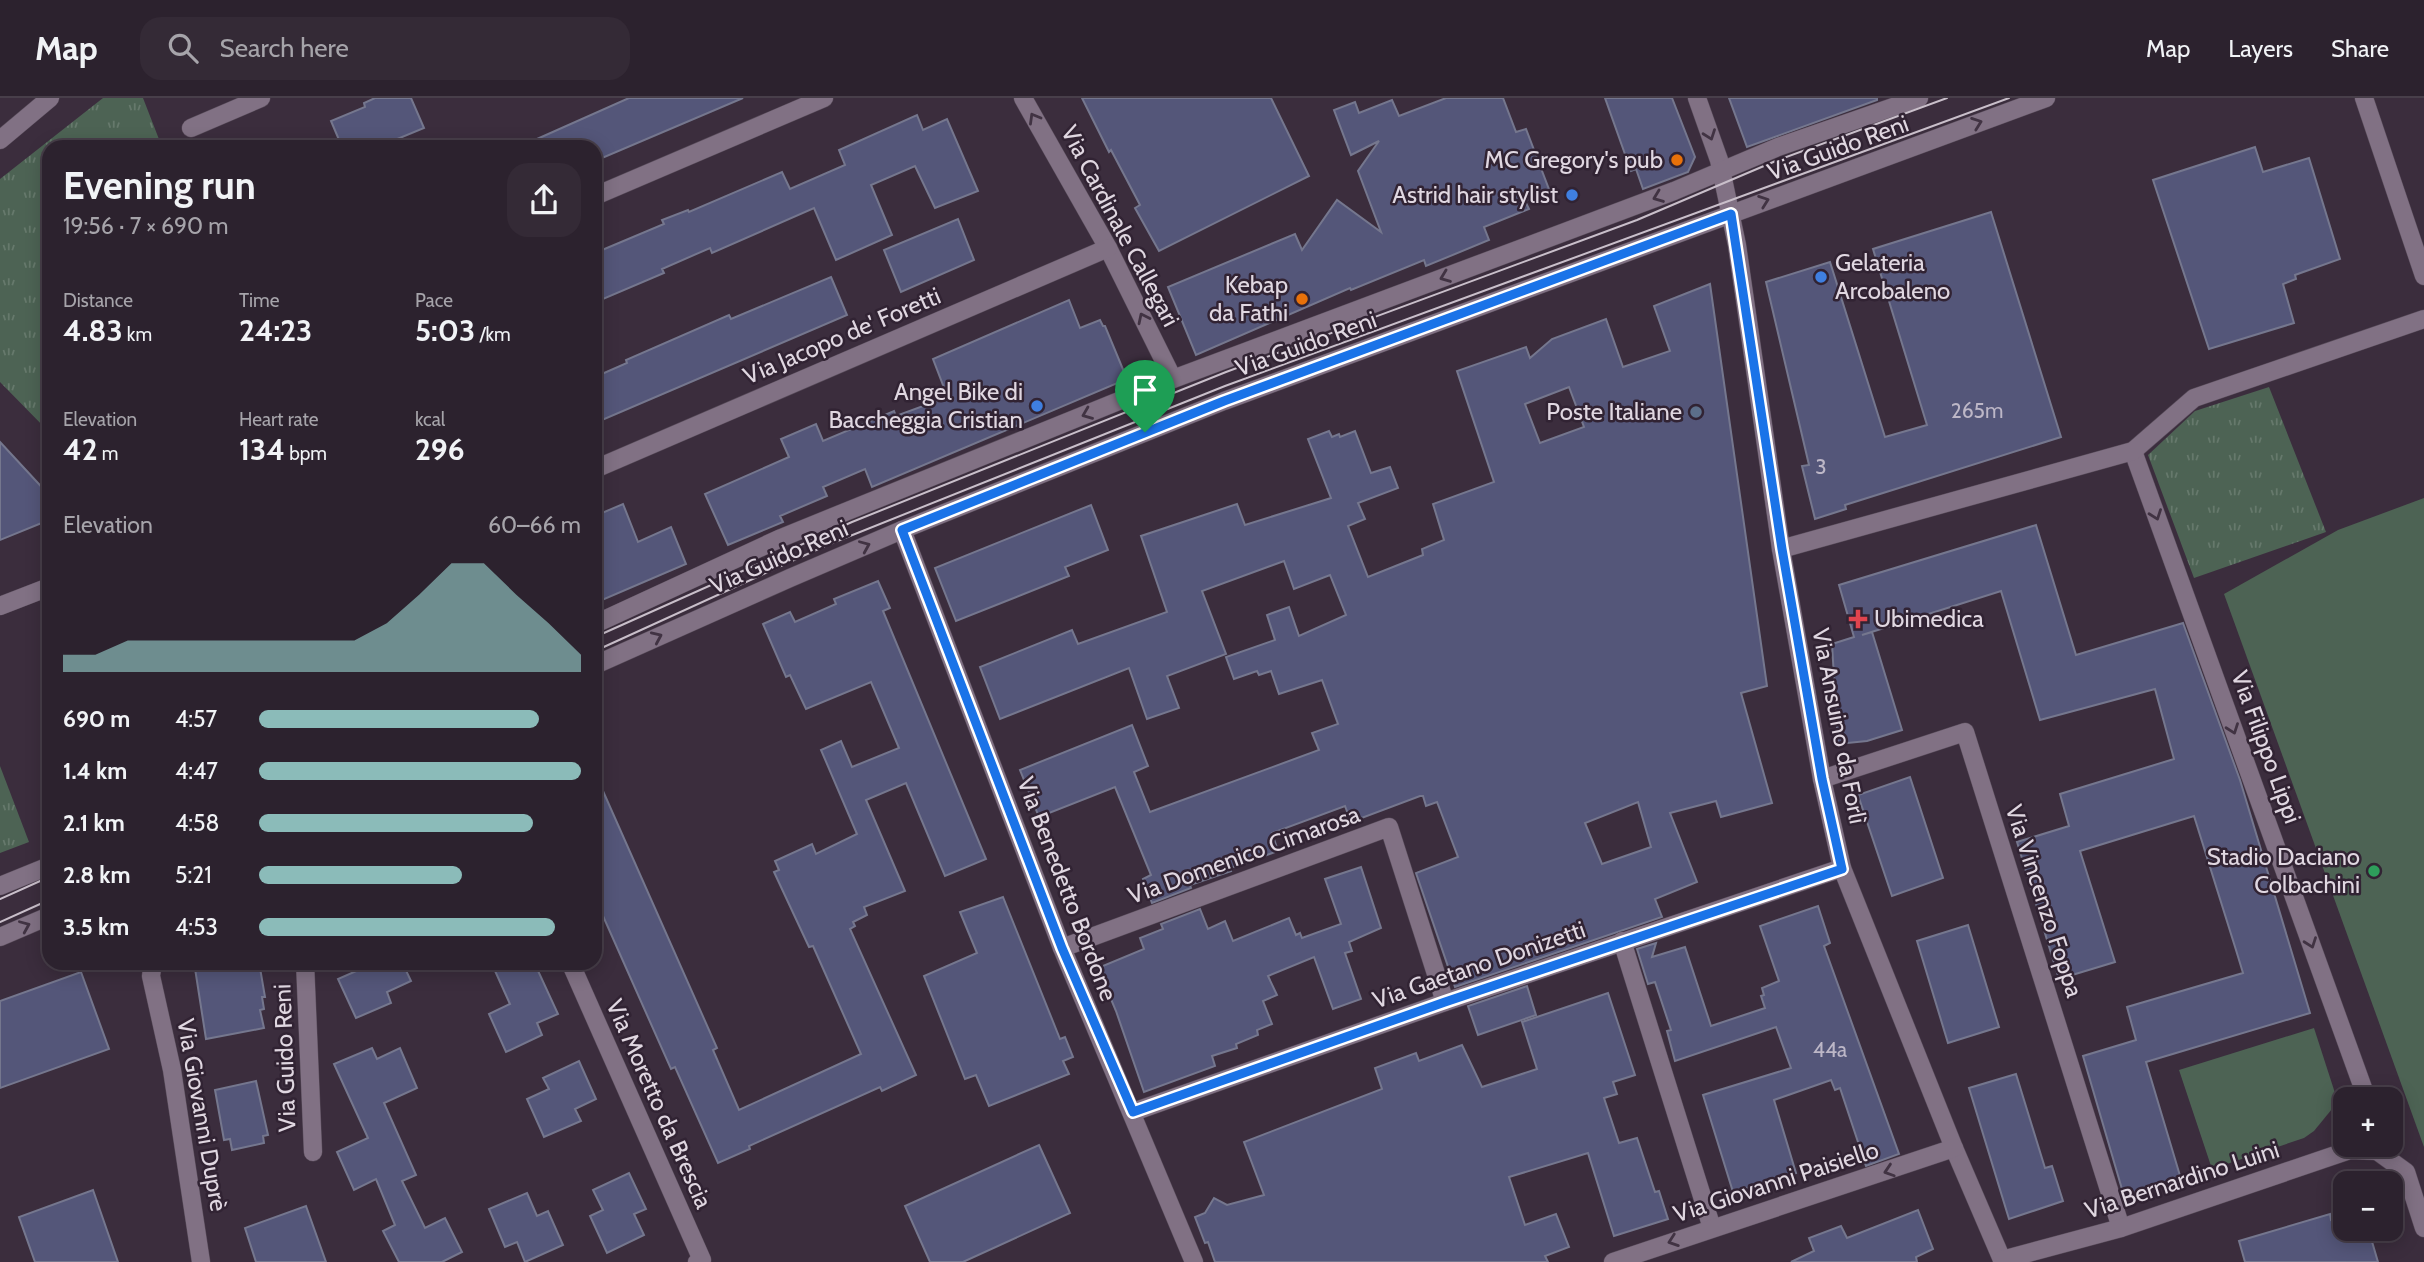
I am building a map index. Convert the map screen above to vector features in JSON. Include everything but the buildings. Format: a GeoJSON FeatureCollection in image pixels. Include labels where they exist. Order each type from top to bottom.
{"type":"FeatureCollection","features":[{"type":"Feature","properties":{"kind":"street"},"geometry":{"type":"LineString","coordinates":[[0,140],[50,98]]}},
{"type":"Feature","properties":{"kind":"street"},"geometry":{"type":"LineString","coordinates":[[191,128],[261,98]]}},
{"type":"Feature","properties":{"kind":"street"},"geometry":{"type":"LineString","coordinates":[[602,193],[824,98]]}},
{"type":"Feature","properties":{"kind":"street","name":"Via Cardinale Callegari"},"geometry":{"type":"LineString","coordinates":[[1023,98],[1108,248],[1173,379]]}},
{"type":"Feature","properties":{"kind":"street","name":"Via Ansuino da Forlì"},"geometry":{"type":"LineString","coordinates":[[1697,98],[1722,172],[1731,214],[1782,549],[1822,779],[1842,869],[1954,1148],[2003,1261]]}},
{"type":"Feature","properties":{"kind":"street","name":"Via Guido Reni"},"geometry":{"type":"LineString","coordinates":[[602,621],[780,538],[1173,379],[1722,172],[1779,148],[1919,98]]}},
{"type":"Feature","properties":{"kind":"street","name":"Via Guido Reni"},"geometry":{"type":"LineString","coordinates":[[602,663],[802,572],[1224,401],[2046,98]]}},
{"type":"Feature","properties":{"kind":"street"},"geometry":{"type":"LineString","coordinates":[[2364,98],[2424,276]]}},
{"type":"Feature","properties":{"kind":"street","name":"Via Jacopo de' Foretti"},"geometry":{"type":"LineString","coordinates":[[602,466],[1108,248]]}},
{"type":"Feature","properties":{"kind":"street"},"geometry":{"type":"LineString","coordinates":[[1782,549],[2133,451],[2194,398],[2424,319]]}},
{"type":"Feature","properties":{"kind":"street","name":"Via Filippo Lippi"},"geometry":{"type":"LineString","coordinates":[[2133,451],[2363,1087]]}},
{"type":"Feature","properties":{"kind":"street","name":"Via Benedetto Bordone"},"geometry":{"type":"LineString","coordinates":[[902,530],[1062,948],[1194,1262]]}},
{"type":"Feature","properties":{"kind":"street"},"geometry":{"type":"LineString","coordinates":[[0,606],[42,590]]}},
{"type":"Feature","properties":{"kind":"street","name":"Via Vincenzo Foppa"},"geometry":{"type":"LineString","coordinates":[[1822,779],[1965,732],[2121,1228]]}},
{"type":"Feature","properties":{"kind":"street","name":"Via Domenico Cimarosa"},"geometry":{"type":"LineString","coordinates":[[1062,948],[1389,827],[1445,1002]]}},
{"type":"Feature","properties":{"kind":"street"},"geometry":{"type":"LineString","coordinates":[[0,886],[42,869]]}},
{"type":"Feature","properties":{"kind":"street","name":"Via Gaetano Donizetti"},"geometry":{"type":"LineString","coordinates":[[1133,1112],[1445,1002],[1842,869]]}},
{"type":"Feature","properties":{"kind":"street"},"geometry":{"type":"LineString","coordinates":[[0,937],[42,918]]}},
{"type":"Feature","properties":{"kind":"street"},"geometry":{"type":"LineString","coordinates":[[1622,942],[1712,1228]]}},
{"type":"Feature","properties":{"kind":"street","name":"Via Giovanni Duprè"},"geometry":{"type":"LineString","coordinates":[[149,970],[172,1070],[201,1262]]}},
{"type":"Feature","properties":{"kind":"street","name":"Via Guido Reni"},"geometry":{"type":"LineString","coordinates":[[305,970],[313,1152]]}},
{"type":"Feature","properties":{"kind":"street","name":"Via Moretto da Brescia"},"geometry":{"type":"LineString","coordinates":[[574,970],[702,1260],[697,1262]]}},
{"type":"Feature","properties":{"kind":"street","name":"Via Giovanni Paisiello"},"geometry":{"type":"LineString","coordinates":[[1613,1262],[1954,1148]]}},
{"type":"Feature","properties":{"kind":"street","name":"Via Bernardino Luini"},"geometry":{"type":"LineString","coordinates":[[2003,1261],[2121,1228],[2333,1156]]}},
{"type":"Feature","properties":{"kind":"street"},"geometry":{"type":"LineString","coordinates":[[2388,1157],[2406,1172],[2424,1228]]}},
{"type":"Feature","properties":{"kind":"green space"},"geometry":{"type":"Polygon","coordinates":[[[103,98],[143,98],[159,140],[50,140],[103,98]]]}},
{"type":"Feature","properties":{"kind":"green space"},"geometry":{"type":"Polygon","coordinates":[[[42,146],[42,425],[0,382],[0,179],[42,146]]]}},
{"type":"Feature","properties":{"kind":"green space"},"geometry":{"type":"Polygon","coordinates":[[[2269,387],[2326,532],[2194,578],[2148,455],[2195,411],[2269,387]]]}},
{"type":"Feature","properties":{"kind":"green space","name":"Stadio Daciano Colbachini"},"geometry":{"type":"Polygon","coordinates":[[[2424,498],[2424,1147],[2224,594],[2338,530],[2424,498]]]}},
{"type":"Feature","properties":{"kind":"green space"},"geometry":{"type":"Polygon","coordinates":[[[0,766],[29,842],[0,853],[0,766]]]}},
{"type":"Feature","properties":{"kind":"green space"},"geometry":{"type":"Polygon","coordinates":[[[2314,1028],[2333,1087],[2332,1109],[2314,1131],[2304,1138],[2212,1169],[2179,1070],[2314,1028]]]}},
{"type":"Feature","properties":{"kind":"tram line"},"geometry":{"type":"LineString","coordinates":[[602,634],[852,522],[1226,372],[1637,220],[1778,160],[1947,98]]}},
{"type":"Feature","properties":{"kind":"tram line"},"geometry":{"type":"LineString","coordinates":[[602,648],[825,546],[1225,386],[2009,98]]}},
{"type":"Feature","properties":{"kind":"tram line"},"geometry":{"type":"LineString","coordinates":[[0,899],[42,880]]}},
{"type":"Feature","properties":{"kind":"tram line"},"geometry":{"type":"LineString","coordinates":[[0,922],[42,903]]}},
{"type":"Feature","properties":{"kind":"place","name":"MC Gregory's pub"},"geometry":{"type":"Point","coordinates":[1677,160]}},
{"type":"Feature","properties":{"kind":"place","name":"Astrid hair stylist"},"geometry":{"type":"Point","coordinates":[1572,195]}},
{"type":"Feature","properties":{"kind":"place","name":"Gelateria Arcobaleno"},"geometry":{"type":"Point","coordinates":[1821,277]}},
{"type":"Feature","properties":{"kind":"place","name":"Kebap da Fathi"},"geometry":{"type":"Point","coordinates":[1302,299]}},
{"type":"Feature","properties":{"kind":"place","name":"Angel Bike di Baccheggia Cristian"},"geometry":{"type":"Point","coordinates":[1037,406]}},
{"type":"Feature","properties":{"kind":"place","name":"Poste Italiane"},"geometry":{"type":"Point","coordinates":[1696,412]}},
{"type":"Feature","properties":{"kind":"place","name":"Ubimedica"},"geometry":{"type":"Point","coordinates":[1858,619]}},
{"type":"Feature","properties":{"kind":"place","name":"Stadio Daciano Colbachini"},"geometry":{"type":"Point","coordinates":[2374,871]}},
{"type":"Feature","properties":{"kind":"route"},"geometry":{"type":"LineString","coordinates":[[1731,214],[1782,549],[1822,779],[1842,869],[1445,1002],[1133,1112],[1062,948],[902,530],[1145,432],[1731,214]]}}]}
